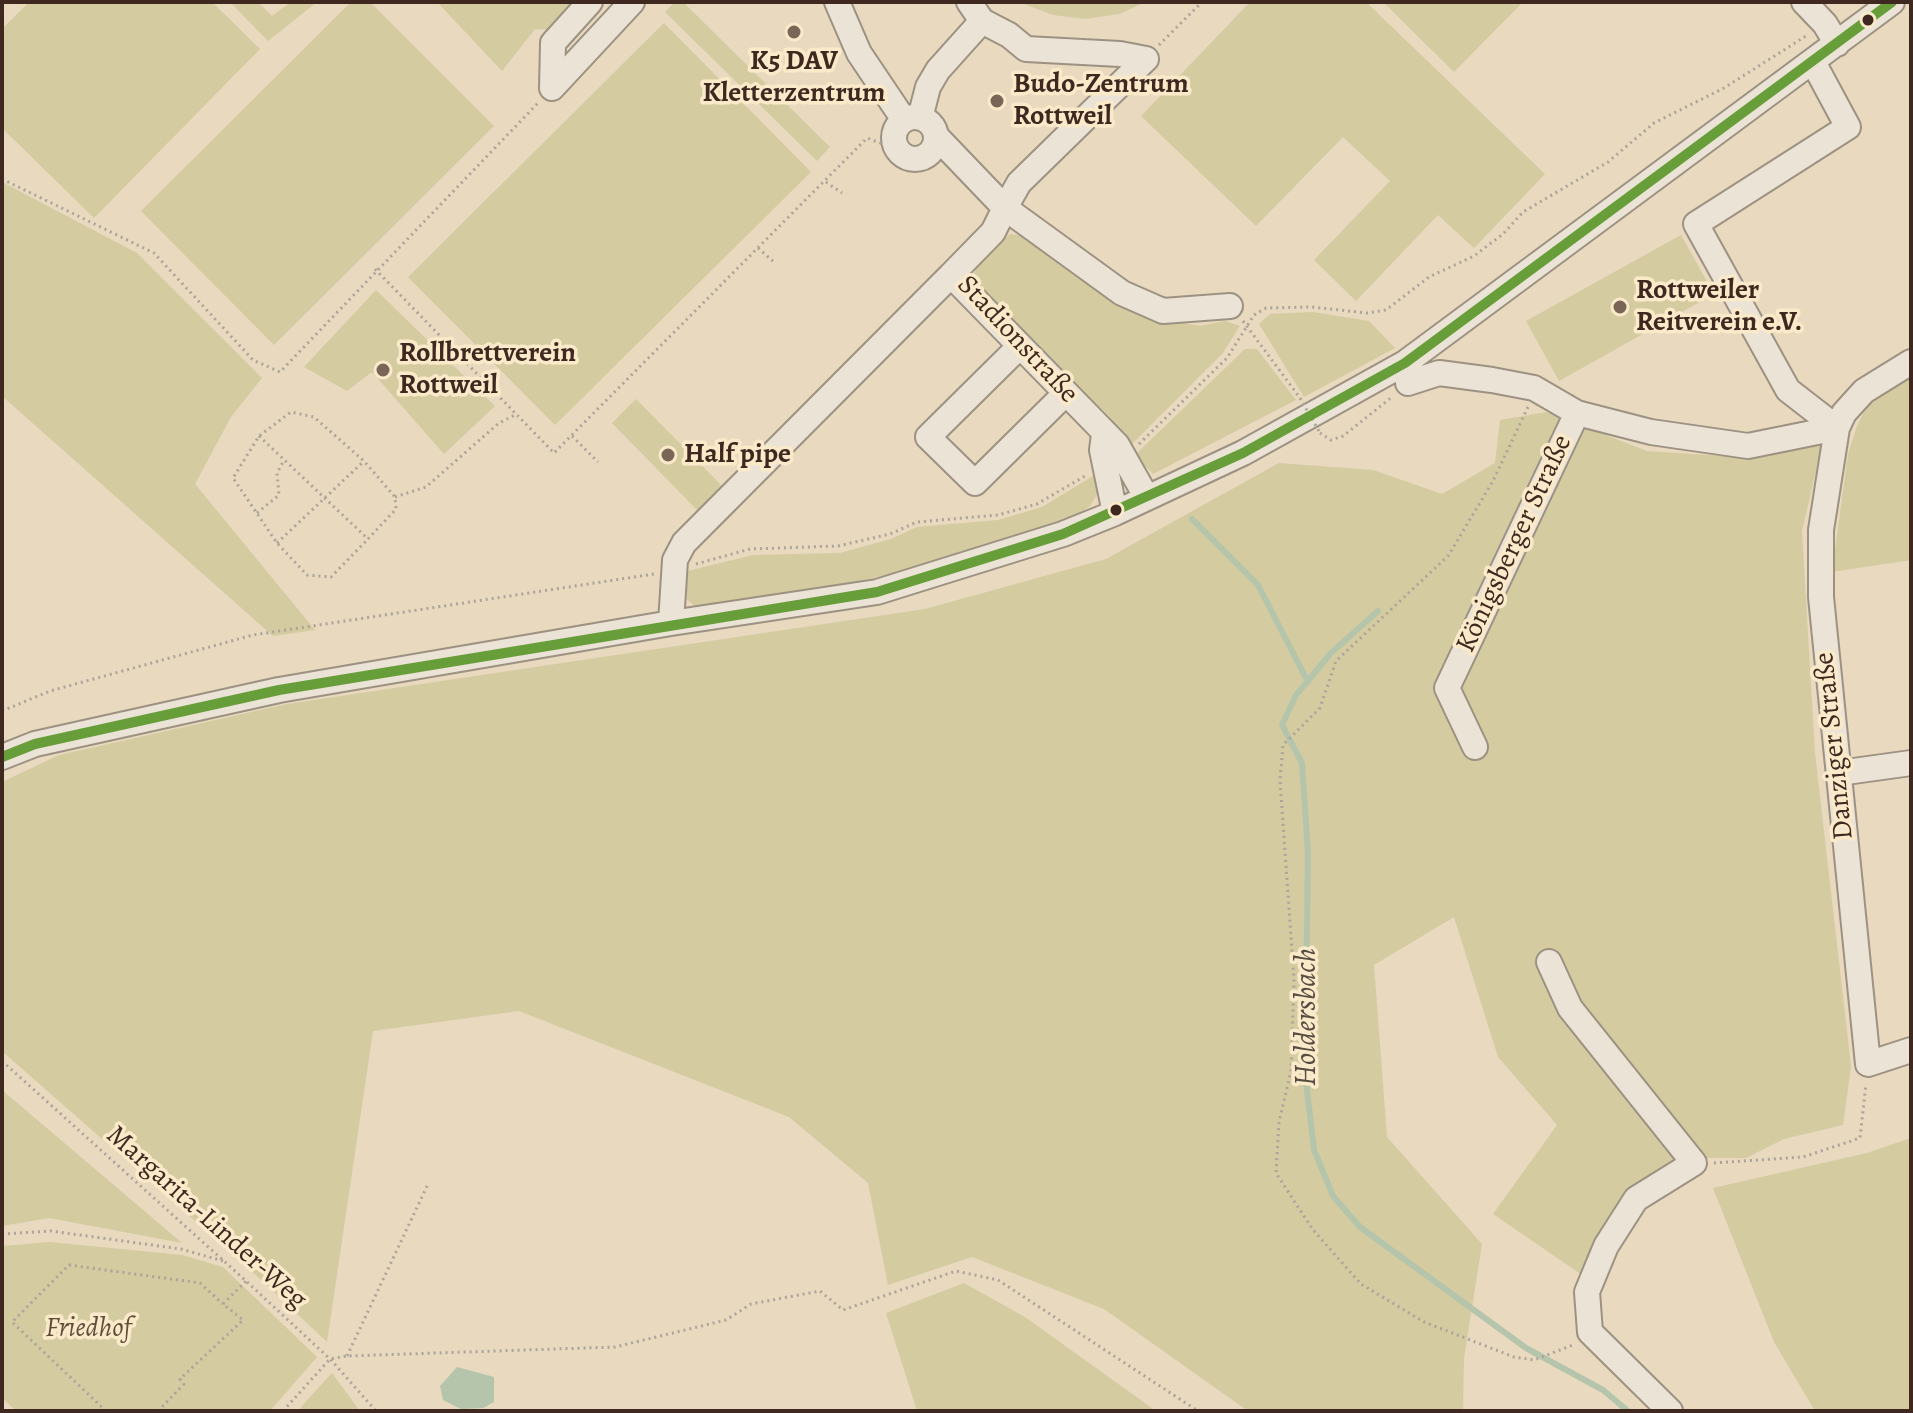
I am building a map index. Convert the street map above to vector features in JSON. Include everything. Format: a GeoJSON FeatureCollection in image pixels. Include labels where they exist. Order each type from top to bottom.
{"type":"FeatureCollection","features":[{"type":"Feature","properties":{"kind":"street"},"geometry":{"type":"LineString","coordinates":[[552,88],[553,43],[590,2]]}},
{"type":"Feature","properties":{"kind":"street"},"geometry":{"type":"LineString","coordinates":[[552,88],[632,2]]}},
{"type":"Feature","properties":{"kind":"street"},"geometry":{"type":"LineString","coordinates":[[837,2],[859,53],[920,124],[1005,208],[1122,293],[1163,311],[1230,306]]}},
{"type":"Feature","properties":{"kind":"street"},"geometry":{"type":"LineString","coordinates":[[1804,2],[1831,34]]}},
{"type":"Feature","properties":{"kind":"street"},"geometry":{"type":"LineString","coordinates":[[2,757],[35,744],[279,690],[671,623],[877,592],[1063,534],[1243,453],[1405,363],[1813,62],[1831,34],[1892,2]]}},
{"type":"Feature","properties":{"kind":"street"},"geometry":{"type":"LineString","coordinates":[[920,124],[894,133],[896,149],[902,155],[917,159],[931,151],[920,124],[928,87],[975,12],[1026,49],[1120,54],[1146,59]]}},
{"type":"Feature","properties":{"kind":"street","name":"Stadionstraße"},"geometry":{"type":"LineString","coordinates":[[1146,59],[1019,183],[993,232],[951,275],[1104,434],[1115,460],[1147,498]]}},
{"type":"Feature","properties":{"kind":"street"},"geometry":{"type":"LineString","coordinates":[[1813,62],[1848,127],[1696,224],[1788,390],[1837,428],[1844,413],[1864,391],[1911,362]]}},
{"type":"Feature","properties":{"kind":"street"},"geometry":{"type":"LineString","coordinates":[[671,623],[674,570],[684,543],[951,275]]}},
{"type":"Feature","properties":{"kind":"street"},"geometry":{"type":"LineString","coordinates":[[1020,346],[928,437],[975,483],[1066,393]]}},
{"type":"Feature","properties":{"kind":"street"},"geometry":{"type":"LineString","coordinates":[[1408,383],[1439,373],[1534,388],[1577,413]]}},
{"type":"Feature","properties":{"kind":"street","name":"Königsberger Straße"},"geometry":{"type":"LineString","coordinates":[[1475,747],[1447,688],[1577,413],[1651,432],[1748,446],[1837,428]]}},
{"type":"Feature","properties":{"kind":"street","name":"Danziger Straße"},"geometry":{"type":"LineString","coordinates":[[1837,428],[1821,530],[1821,597],[1868,1064]]}},
{"type":"Feature","properties":{"kind":"street","name":"Stadionstraße"},"geometry":{"type":"LineString","coordinates":[[1115,460],[1115,513]]}},
{"type":"Feature","properties":{"kind":"street"},"geometry":{"type":"LineString","coordinates":[[1839,773],[1911,763]]}},
{"type":"Feature","properties":{"kind":"street"},"geometry":{"type":"LineString","coordinates":[[1549,962],[1570,1008],[1694,1163],[1636,1199],[1606,1246],[1587,1292],[1590,1332],[1670,1411]]}},
{"type":"Feature","properties":{"kind":"street"},"geometry":{"type":"LineString","coordinates":[[1868,1064],[1911,1050]]}},
{"type":"Feature","properties":{"kind":"path"},"geometry":{"type":"LineString","coordinates":[[1146,59],[1202,2]]}},
{"type":"Feature","properties":{"kind":"path"},"geometry":{"type":"LineString","coordinates":[[2,711],[50,691],[253,635],[674,570],[750,549],[838,546],[890,534],[917,522],[998,515],[1037,504],[1115,460],[1227,358],[1254,315],[1266,308],[1312,307],[1367,313],[1386,310],[1429,277],[1474,256],[1503,234],[1523,212],[1608,162],[1654,123],[1831,34]]}},
{"type":"Feature","properties":{"kind":"path"},"geometry":{"type":"LineString","coordinates":[[2,179],[154,253],[253,360],[280,372],[375,269],[552,88]]}},
{"type":"Feature","properties":{"kind":"path"},"geometry":{"type":"LineString","coordinates":[[375,269],[554,453],[867,138],[896,149]]}},
{"type":"Feature","properties":{"kind":"path"},"geometry":{"type":"LineString","coordinates":[[825,181],[842,193]]}},
{"type":"Feature","properties":{"kind":"path"},"geometry":{"type":"LineString","coordinates":[[758,248],[775,263]]}},
{"type":"Feature","properties":{"kind":"path"},"geometry":{"type":"LineString","coordinates":[[1249,327],[1300,398],[1320,433],[1331,440],[1343,436],[1408,383]]}},
{"type":"Feature","properties":{"kind":"path"},"geometry":{"type":"LineString","coordinates":[[1534,388],[1493,481],[1448,556],[1336,661],[1320,708],[1283,745],[1280,781],[1294,979],[1291,1071],[1279,1122],[1276,1173],[1313,1230],[1361,1284],[1424,1322],[1514,1357],[1534,1360],[1567,1350]]}},
{"type":"Feature","properties":{"kind":"path"},"geometry":{"type":"LineString","coordinates":[[291,412],[314,417],[364,461],[395,497],[396,509],[331,577],[307,575],[277,543],[233,478],[259,436],[291,412]]}},
{"type":"Feature","properties":{"kind":"path"},"geometry":{"type":"LineString","coordinates":[[395,497],[426,487],[499,423],[515,415]]}},
{"type":"Feature","properties":{"kind":"path"},"geometry":{"type":"LineString","coordinates":[[259,436],[368,539]]}},
{"type":"Feature","properties":{"kind":"path"},"geometry":{"type":"LineString","coordinates":[[572,436],[598,462]]}},
{"type":"Feature","properties":{"kind":"path"},"geometry":{"type":"LineString","coordinates":[[257,513],[279,495],[277,473],[283,460]]}},
{"type":"Feature","properties":{"kind":"path"},"geometry":{"type":"LineString","coordinates":[[277,543],[364,461]]}},
{"type":"Feature","properties":{"kind":"path","name":"Margarita-Linder-Weg"},"geometry":{"type":"LineString","coordinates":[[2,1061],[227,1262],[330,1359],[376,1411]]}},
{"type":"Feature","properties":{"kind":"path"},"geometry":{"type":"LineString","coordinates":[[1694,1163],[1803,1157],[1860,1138],[1868,1064]]}},
{"type":"Feature","properties":{"kind":"path"},"geometry":{"type":"LineString","coordinates":[[347,1356],[428,1184]]}},
{"type":"Feature","properties":{"kind":"path"},"geometry":{"type":"LineString","coordinates":[[2,1234],[51,1231],[181,1249],[227,1262]]}},
{"type":"Feature","properties":{"kind":"path"},"geometry":{"type":"LineString","coordinates":[[106,1411],[12,1322],[69,1265],[200,1283],[243,1320],[180,1379],[184,1384],[158,1411]]}},
{"type":"Feature","properties":{"kind":"path"},"geometry":{"type":"LineString","coordinates":[[283,1411],[330,1359],[615,1347],[726,1320],[751,1304],[820,1291],[843,1310],[956,1271],[998,1280],[1198,1411]]}},
{"type":"Feature","properties":{"kind":"path"},"geometry":{"type":"LineString","coordinates":[[223,1304],[246,1281]]}},
{"type":"Feature","properties":{"kind":"green space"},"geometry":{"type":"Polygon","coordinates":[[[29,2],[212,2],[260,49],[94,218],[2,128],[2,29],[29,2]]]}},
{"type":"Feature","properties":{"kind":"green space"},"geometry":{"type":"Polygon","coordinates":[[[230,2],[258,2],[272,16],[291,2],[317,2],[268,41],[230,2]]]}},
{"type":"Feature","properties":{"kind":"green space"},"geometry":{"type":"Polygon","coordinates":[[[351,2],[370,2],[494,126],[274,345],[141,211],[351,2]]]}},
{"type":"Feature","properties":{"kind":"green space"},"geometry":{"type":"Polygon","coordinates":[[[437,2],[599,2],[578,31],[535,29],[502,71],[437,2]]]}},
{"type":"Feature","properties":{"kind":"green space"},"geometry":{"type":"Polygon","coordinates":[[[675,2],[683,2],[830,147],[817,161],[665,12],[675,2]]]}},
{"type":"Feature","properties":{"kind":"green space"},"geometry":{"type":"Polygon","coordinates":[[[1019,2],[1146,2],[1119,14],[1085,19],[1053,15],[1019,2]]]}},
{"type":"Feature","properties":{"kind":"green space"},"geometry":{"type":"Polygon","coordinates":[[[1250,2],[1366,2],[1545,174],[1474,248],[1438,215],[1356,301],[1314,260],[1390,181],[1343,137],[1256,226],[1141,116],[1250,2]]]}},
{"type":"Feature","properties":{"kind":"green space"},"geometry":{"type":"Polygon","coordinates":[[[1383,2],[1523,2],[1454,72],[1383,2]]]}},
{"type":"Feature","properties":{"kind":"green space"},"geometry":{"type":"Polygon","coordinates":[[[664,23],[811,172],[555,425],[408,277],[664,23]]]}},
{"type":"Feature","properties":{"kind":"green space"},"geometry":{"type":"Polygon","coordinates":[[[2,182],[137,253],[262,378],[231,417],[195,484],[315,630],[273,636],[2,396],[2,182]]]}},
{"type":"Feature","properties":{"kind":"green space"},"geometry":{"type":"Polygon","coordinates":[[[1011,234],[1031,237],[1159,318],[1200,326],[1225,321],[1240,326],[1222,354],[1129,447],[1109,416],[978,289],[973,276],[979,262],[1001,239],[1011,234]]]}},
{"type":"Feature","properties":{"kind":"green space","name":"Rottweiler Reitverein e.V."},"geometry":{"type":"Polygon","coordinates":[[[1681,235],[1714,294],[1559,381],[1526,321],[1681,235]]]}},
{"type":"Feature","properties":{"kind":"green space","name":"Rollbrettverein Rottweil"},"geometry":{"type":"Polygon","coordinates":[[[376,290],[495,406],[444,454],[372,372],[347,391],[304,367],[376,290]]]}},
{"type":"Feature","properties":{"kind":"green space"},"geometry":{"type":"Polygon","coordinates":[[[1313,312],[1369,321],[1395,348],[1304,397],[1259,324],[1270,314],[1313,312]]]}},
{"type":"Feature","properties":{"kind":"green space"},"geometry":{"type":"Polygon","coordinates":[[[1245,349],[1257,349],[1296,400],[1153,474],[1135,455],[1245,349]]]}},
{"type":"Feature","properties":{"kind":"green space"},"geometry":{"type":"Polygon","coordinates":[[[1911,375],[1911,560],[1832,572],[1848,454],[1857,426],[1869,402],[1911,375]]]}},
{"type":"Feature","properties":{"kind":"green space","name":"Half pipe"},"geometry":{"type":"Polygon","coordinates":[[[636,399],[724,488],[699,512],[612,423],[636,399]]]}},
{"type":"Feature","properties":{"kind":"green space"},"geometry":{"type":"Polygon","coordinates":[[[1546,412],[1647,451],[1754,458],[1822,445],[1802,531],[1815,753],[1851,1066],[1843,1125],[1784,1139],[1746,1158],[1697,1158],[1631,1196],[1585,1277],[1493,1214],[1557,1125],[1498,1057],[1454,917],[1374,965],[1387,1137],[1482,1244],[1464,1358],[1463,1411],[1248,1411],[1104,1309],[972,1257],[888,1285],[868,1183],[789,1117],[519,1011],[373,1031],[327,1342],[244,1264],[2,1051],[2,782],[59,755],[287,704],[925,609],[1106,559],[1279,463],[1373,470],[1442,494],[1495,463],[1500,420],[1546,412]]]}},
{"type":"Feature","properties":{"kind":"green space"},"geometry":{"type":"Polygon","coordinates":[[[1098,473],[1098,493],[1090,506],[1076,516],[930,565],[821,590],[697,608],[684,597],[683,572],[753,555],[840,553],[891,539],[917,527],[998,520],[1042,507],[1098,473]]]}},
{"type":"Feature","properties":{"kind":"green space"},"geometry":{"type":"Polygon","coordinates":[[[2,1090],[182,1243],[49,1218],[2,1226],[2,1090]]]}},
{"type":"Feature","properties":{"kind":"green space"},"geometry":{"type":"Polygon","coordinates":[[[1911,1138],[1911,1411],[1815,1411],[1774,1342],[1713,1188],[1867,1153],[1911,1138]]]}},
{"type":"Feature","properties":{"kind":"green space","name":"Friedhof"},"geometry":{"type":"Polygon","coordinates":[[[50,1242],[182,1255],[223,1267],[317,1357],[270,1411],[16,1411],[2,1398],[2,1246],[50,1242]]]}},
{"type":"Feature","properties":{"kind":"green space"},"geometry":{"type":"Polygon","coordinates":[[[964,1283],[1025,1317],[1156,1411],[917,1411],[886,1313],[964,1283]]]}},
{"type":"Feature","properties":{"kind":"green space"},"geometry":{"type":"Polygon","coordinates":[[[332,1373],[360,1411],[298,1411],[309,1398],[332,1373]]]}},
{"type":"Feature","properties":{"kind":"shaded area"},"geometry":{"type":"Polygon","coordinates":[[[457,1367],[494,1377],[494,1402],[483,1408],[461,1409],[443,1400],[440,1386],[457,1367]]]}},
{"type":"Feature","properties":{"kind":"waterway","name":"Holdersbach"},"geometry":{"type":"LineString","coordinates":[[1192,519],[1258,585],[1308,682]]}},
{"type":"Feature","properties":{"kind":"waterway","name":"Holdersbach"},"geometry":{"type":"LineString","coordinates":[[1378,611],[1331,653],[1296,695],[1282,725],[1302,763],[1308,853],[1305,1073],[1314,1150],[1333,1196],[1360,1227],[1526,1348],[1603,1390],[1628,1411]]}},
{"type":"Feature","properties":{"kind":"transit line"},"geometry":{"type":"LineString","coordinates":[[2,757],[35,744],[279,690],[877,592],[1063,534],[1243,453],[1405,363],[1892,2]]}},
{"type":"Feature","properties":{"kind":"place","name":"K5 DAV Kletterzentrum"},"geometry":{"type":"Point","coordinates":[794,32]}},
{"type":"Feature","properties":{"kind":"place","name":"Budo-Zentrum Rottweil"},"geometry":{"type":"Point","coordinates":[997,101]}},
{"type":"Feature","properties":{"kind":"place","name":"Rottweiler Reitverein e.V."},"geometry":{"type":"Point","coordinates":[1620,307]}},
{"type":"Feature","properties":{"kind":"place","name":"Rollbrettverein Rottweil"},"geometry":{"type":"Point","coordinates":[383,370]}},
{"type":"Feature","properties":{"kind":"place","name":"Half pipe"},"geometry":{"type":"Point","coordinates":[668,455]}}]}
